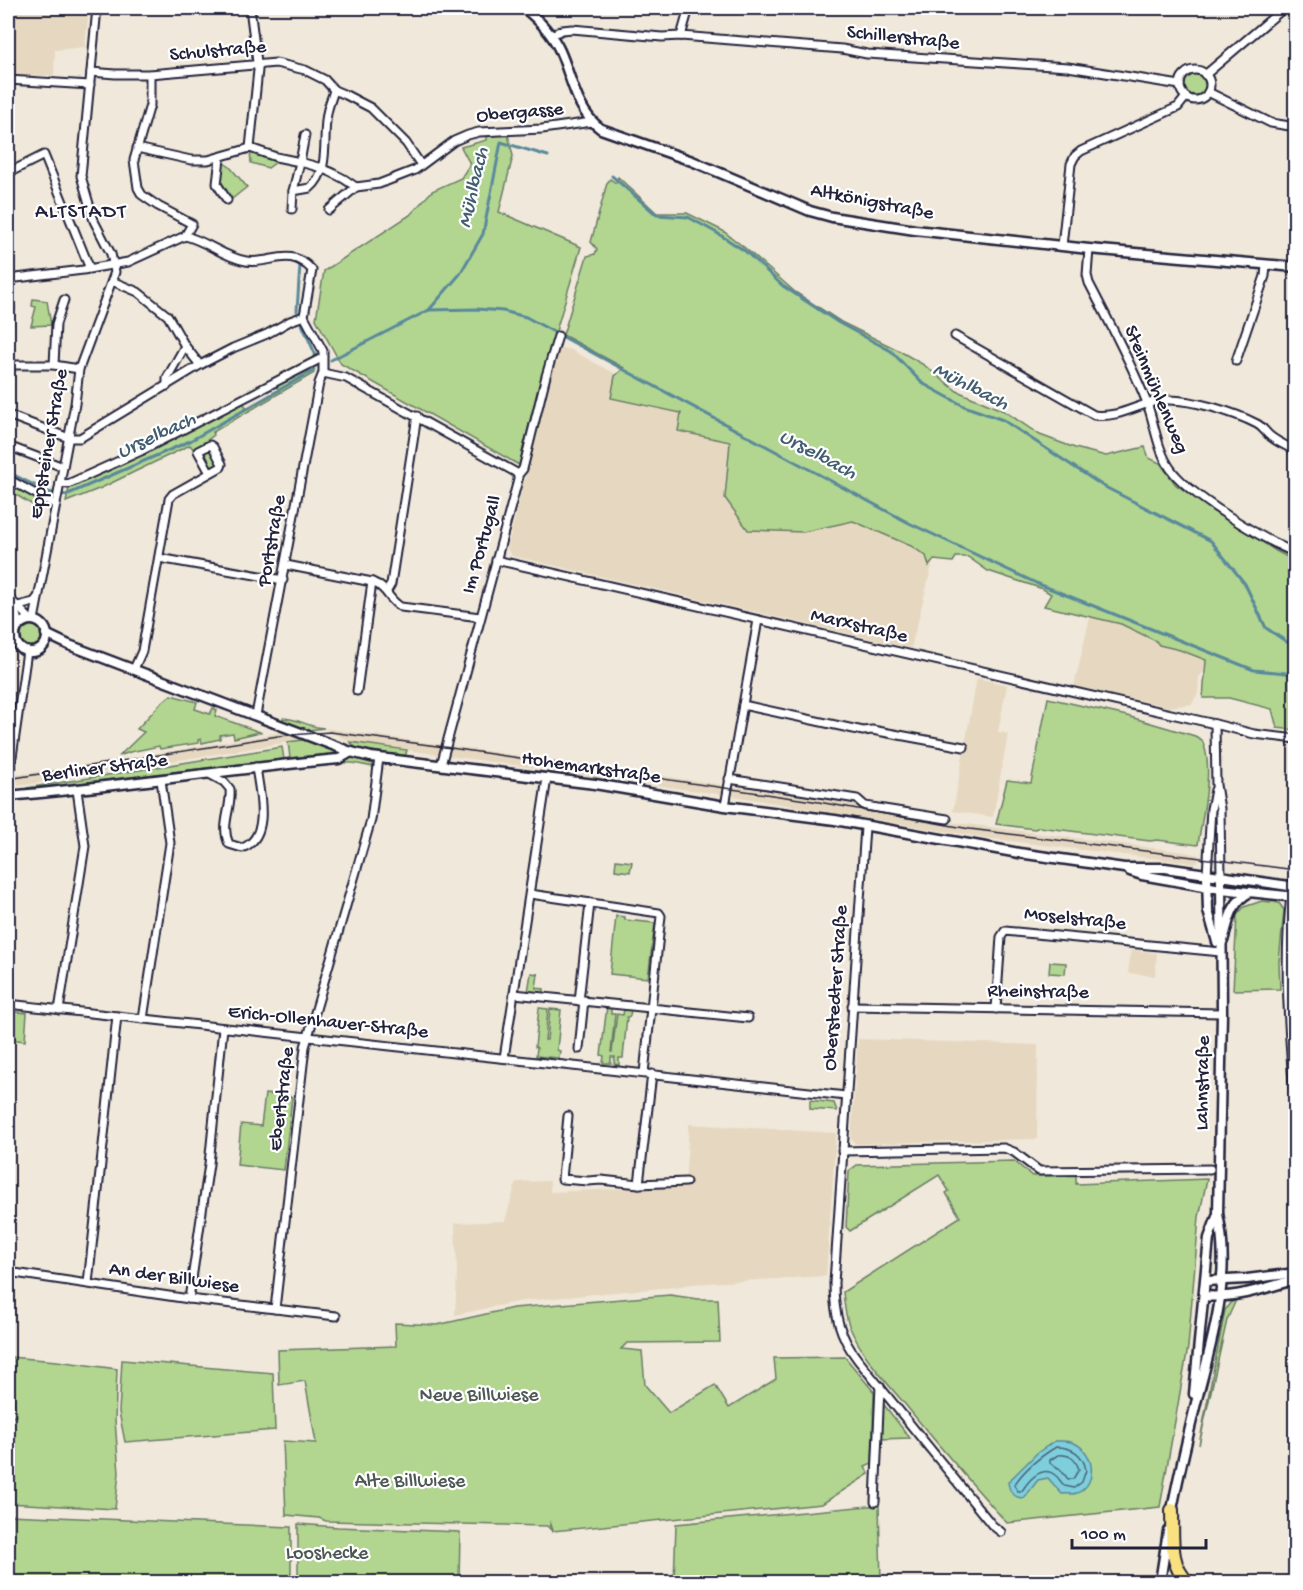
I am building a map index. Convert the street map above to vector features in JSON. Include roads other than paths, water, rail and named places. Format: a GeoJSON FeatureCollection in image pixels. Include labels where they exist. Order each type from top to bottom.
{"type":"FeatureCollection","features":[{"type":"Feature","properties":{"kind":"highway"},"geometry":{"type":"LineString","coordinates":[[1172,1510],[1173,1556],[1178,1572],[1188,1582]]}},
{"type":"Feature","properties":{"kind":"street"},"geometry":{"type":"LineString","coordinates":[[98,8],[81,176],[88,204],[114,265]]}},
{"type":"Feature","properties":{"kind":"street"},"geometry":{"type":"LineString","coordinates":[[250,8],[257,64],[250,148]]}},
{"type":"Feature","properties":{"kind":"street"},"geometry":{"type":"LineString","coordinates":[[524,8],[552,35],[580,104],[592,122]]}},
{"type":"Feature","properties":{"kind":"street"},"geometry":{"type":"LineString","coordinates":[[681,36],[689,8]]}},
{"type":"Feature","properties":{"kind":"street"},"geometry":{"type":"LineString","coordinates":[[1205,75],[1284,8]]}},
{"type":"Feature","properties":{"kind":"street","name":"Schillerstraße"},"geometry":{"type":"LineString","coordinates":[[552,35],[562,30],[572,29],[681,36],[842,49],[890,56],[1068,67],[1180,85]]}},
{"type":"Feature","properties":{"kind":"street","name":"Schulstraße"},"geometry":{"type":"LineString","coordinates":[[91,72],[150,74],[276,63],[305,70],[325,80],[334,90],[370,108],[406,143],[421,165]]}},
{"type":"Feature","properties":{"kind":"street"},"geometry":{"type":"LineString","coordinates":[[1197,71],[1205,75],[1209,83],[1208,92],[1196,100],[1186,97],[1180,85],[1181,79],[1188,72],[1197,71]]}},
{"type":"Feature","properties":{"kind":"street"},"geometry":{"type":"LineString","coordinates":[[8,279],[114,265],[136,259],[185,236],[192,224],[158,206],[142,195],[138,188],[134,160],[150,105],[150,74]]}},
{"type":"Feature","properties":{"kind":"street"},"geometry":{"type":"LineString","coordinates":[[8,80],[90,85]]}},
{"type":"Feature","properties":{"kind":"street"},"geometry":{"type":"LineString","coordinates":[[292,191],[310,188],[318,178],[322,167],[326,114],[334,90]]}},
{"type":"Feature","properties":{"kind":"street"},"geometry":{"type":"LineString","coordinates":[[1208,92],[1271,123],[1296,127]]}},
{"type":"Feature","properties":{"kind":"street"},"geometry":{"type":"LineString","coordinates":[[1062,246],[1071,164],[1075,156],[1081,151],[1178,107],[1186,97]]}},
{"type":"Feature","properties":{"kind":"street","name":"Obergasse"},"geometry":{"type":"LineString","coordinates":[[329,210],[357,187],[379,184],[415,170],[454,141],[479,132],[542,129],[592,122]]}},
{"type":"Feature","properties":{"kind":"street","name":"Altkönigstraße"},"geometry":{"type":"LineString","coordinates":[[592,122],[601,129],[692,161],[810,211],[832,217],[915,230],[1089,249],[1296,267]]}},
{"type":"Feature","properties":{"kind":"street"},"geometry":{"type":"LineString","coordinates":[[292,209],[292,191],[306,135]]}},
{"type":"Feature","properties":{"kind":"street"},"geometry":{"type":"LineString","coordinates":[[137,148],[191,159],[208,160],[250,148],[322,167],[357,187]]}},
{"type":"Feature","properties":{"kind":"street"},"geometry":{"type":"LineString","coordinates":[[8,174],[44,155],[90,269]]}},
{"type":"Feature","properties":{"kind":"street"},"geometry":{"type":"LineString","coordinates":[[220,158],[217,184],[227,200]]}},
{"type":"Feature","properties":{"kind":"street"},"geometry":{"type":"LineString","coordinates":[[8,415],[69,438],[80,438],[200,364],[304,316],[312,270],[299,260],[280,257],[249,261],[222,253],[200,239],[185,236]]}},
{"type":"Feature","properties":{"kind":"street","name":"Steinmühlenweg"},"geometry":{"type":"LineString","coordinates":[[1089,249],[1087,275],[1089,283],[1147,404],[1161,450],[1170,469],[1217,508],[1277,546],[1296,553]]}},
{"type":"Feature","properties":{"kind":"street","name":"Eppsteiner Straße"},"geometry":{"type":"LineString","coordinates":[[33,620],[69,438],[79,369],[112,281],[115,272],[114,265]]}},
{"type":"Feature","properties":{"kind":"street"},"geometry":{"type":"LineString","coordinates":[[1236,361],[1265,276],[1266,265]]}},
{"type":"Feature","properties":{"kind":"street"},"geometry":{"type":"LineString","coordinates":[[112,281],[138,292],[168,316],[185,346],[200,364]]}},
{"type":"Feature","properties":{"kind":"street"},"geometry":{"type":"LineString","coordinates":[[8,291],[10,308],[8,326]]}},
{"type":"Feature","properties":{"kind":"street"},"geometry":{"type":"LineString","coordinates":[[54,365],[56,324],[64,300]]}},
{"type":"Feature","properties":{"kind":"street","name":"Portstraße"},"geometry":{"type":"LineString","coordinates":[[256,715],[319,382],[323,373],[323,351],[304,316]]}},
{"type":"Feature","properties":{"kind":"street","name":"Im Portugall"},"geometry":{"type":"LineString","coordinates":[[441,765],[518,475],[523,469],[558,336]]}},
{"type":"Feature","properties":{"kind":"street"},"geometry":{"type":"LineString","coordinates":[[955,336],[1094,415],[1112,416],[1166,400],[1185,402],[1220,411],[1258,425],[1271,437],[1295,449]]}},
{"type":"Feature","properties":{"kind":"street"},"geometry":{"type":"LineString","coordinates":[[167,386],[167,378],[185,346]]}},
{"type":"Feature","properties":{"kind":"street"},"geometry":{"type":"LineString","coordinates":[[58,490],[121,462],[322,358]]}},
{"type":"Feature","properties":{"kind":"street"},"geometry":{"type":"LineString","coordinates":[[8,365],[54,365],[79,369]]}},
{"type":"Feature","properties":{"kind":"street"},"geometry":{"type":"LineString","coordinates":[[323,373],[346,378],[518,475]]}},
{"type":"Feature","properties":{"kind":"street"},"geometry":{"type":"LineString","coordinates":[[387,591],[391,584],[417,416]]}},
{"type":"Feature","properties":{"kind":"street"},"geometry":{"type":"LineString","coordinates":[[8,446],[63,468]]}},
{"type":"Feature","properties":{"kind":"street"},"geometry":{"type":"LineString","coordinates":[[134,669],[142,651],[169,499],[173,494],[210,473]]}},
{"type":"Feature","properties":{"kind":"street"},"geometry":{"type":"LineString","coordinates":[[8,479],[56,505]]}},
{"type":"Feature","properties":{"kind":"street"},"geometry":{"type":"LineString","coordinates":[[159,558],[283,580]]}},
{"type":"Feature","properties":{"kind":"street","name":"Marxstraße"},"geometry":{"type":"LineString","coordinates":[[496,560],[1254,734],[1296,739]]}},
{"type":"Feature","properties":{"kind":"street"},"geometry":{"type":"LineString","coordinates":[[286,565],[372,582],[387,591],[394,603],[401,607],[480,617]]}},
{"type":"Feature","properties":{"kind":"street"},"geometry":{"type":"LineString","coordinates":[[357,691],[372,582]]}},
{"type":"Feature","properties":{"kind":"street"},"geometry":{"type":"LineString","coordinates":[[13,602],[34,602],[38,597]]}},
{"type":"Feature","properties":{"kind":"street"},"geometry":{"type":"LineString","coordinates":[[13,602],[41,624],[46,634],[69,645]]}},
{"type":"Feature","properties":{"kind":"street"},"geometry":{"type":"LineString","coordinates":[[13,602],[14,629],[18,645]]}},
{"type":"Feature","properties":{"kind":"street"},"geometry":{"type":"LineString","coordinates":[[14,629],[33,620]]}},
{"type":"Feature","properties":{"kind":"street"},"geometry":{"type":"LineString","coordinates":[[725,806],[758,620]]}},
{"type":"Feature","properties":{"kind":"street"},"geometry":{"type":"LineString","coordinates":[[8,644],[18,645],[27,651],[37,650],[44,643],[46,634]]}},
{"type":"Feature","properties":{"kind":"street"},"geometry":{"type":"LineString","coordinates":[[44,643],[69,645]]}},
{"type":"Feature","properties":{"kind":"street","name":"Hohemarkstraße"},"geometry":{"type":"LineString","coordinates":[[69,645],[351,752],[379,758],[548,778],[725,806],[835,820],[865,827],[1124,868],[1165,868],[1296,887]]}},
{"type":"Feature","properties":{"kind":"street"},"geometry":{"type":"LineString","coordinates":[[8,785],[27,651]]}},
{"type":"Feature","properties":{"kind":"street"},"geometry":{"type":"LineString","coordinates":[[743,705],[863,731],[872,730],[964,747]]}},
{"type":"Feature","properties":{"kind":"street"},"geometry":{"type":"LineString","coordinates":[[1215,724],[1221,877]]}},
{"type":"Feature","properties":{"kind":"street","name":"Berliner Straße"},"geometry":{"type":"LineString","coordinates":[[8,796],[78,790],[207,772],[339,759],[351,752]]}},
{"type":"Feature","properties":{"kind":"street","name":"Ebertstraße"},"geometry":{"type":"LineString","coordinates":[[275,1310],[304,1047],[371,820],[379,758]]}},
{"type":"Feature","properties":{"kind":"street"},"geometry":{"type":"LineString","coordinates":[[207,772],[224,782],[230,789],[225,836],[229,844],[242,848],[253,841],[261,821],[256,767]]}},
{"type":"Feature","properties":{"kind":"street"},"geometry":{"type":"LineString","coordinates":[[504,1058],[548,778]]}},
{"type":"Feature","properties":{"kind":"street"},"geometry":{"type":"LineString","coordinates":[[729,779],[857,799],[864,806],[947,819]]}},
{"type":"Feature","properties":{"kind":"street"},"geometry":{"type":"LineString","coordinates":[[143,1019],[170,843],[160,780]]}},
{"type":"Feature","properties":{"kind":"street"},"geometry":{"type":"LineString","coordinates":[[1208,875],[1211,809],[1216,785]]}},
{"type":"Feature","properties":{"kind":"street"},"geometry":{"type":"LineString","coordinates":[[59,1010],[85,846],[78,790]]}},
{"type":"Feature","properties":{"kind":"street","name":"Oberstedter Straße"},"geometry":{"type":"LineString","coordinates":[[865,827],[834,1283],[836,1316],[849,1348],[992,1525],[1001,1532]]}},
{"type":"Feature","properties":{"kind":"street","name":"Hohemarkstraße"},"geometry":{"type":"LineString","coordinates":[[1124,868],[1142,875],[1208,887],[1293,896]]}},
{"type":"Feature","properties":{"kind":"street","name":"Lahnstraße"},"geometry":{"type":"LineString","coordinates":[[1208,875],[1208,911],[1221,952]]}},
{"type":"Feature","properties":{"kind":"street","name":"Lahnstraße"},"geometry":{"type":"LineString","coordinates":[[1160,1582],[1172,1510],[1221,1298],[1222,1232],[1218,1214],[1222,1014],[1221,877]]}},
{"type":"Feature","properties":{"kind":"street","name":"Lahnstraße"},"geometry":{"type":"LineString","coordinates":[[1221,952],[1231,910],[1241,897],[1250,892]]}},
{"type":"Feature","properties":{"kind":"street"},"geometry":{"type":"LineString","coordinates":[[530,894],[659,913],[662,916],[652,1008],[639,1184]]}},
{"type":"Feature","properties":{"kind":"street"},"geometry":{"type":"LineString","coordinates":[[1293,896],[1286,951],[1286,980],[1296,1124]]}},
{"type":"Feature","properties":{"kind":"street"},"geometry":{"type":"LineString","coordinates":[[579,1049],[590,903]]}},
{"type":"Feature","properties":{"kind":"street","name":"Moselstraße"},"geometry":{"type":"LineString","coordinates":[[996,1009],[1001,937],[1005,931],[1221,952]]}},
{"type":"Feature","properties":{"kind":"street"},"geometry":{"type":"LineString","coordinates":[[514,994],[748,1018]]}},
{"type":"Feature","properties":{"kind":"street","name":"Erich-Ollenhauer-Straße"},"geometry":{"type":"LineString","coordinates":[[8,1004],[846,1096]]}},
{"type":"Feature","properties":{"kind":"street","name":"Rheinstraße"},"geometry":{"type":"LineString","coordinates":[[852,1006],[1222,1014]]}},
{"type":"Feature","properties":{"kind":"street"},"geometry":{"type":"LineString","coordinates":[[88,1283],[117,1017]]}},
{"type":"Feature","properties":{"kind":"street"},"geometry":{"type":"LineString","coordinates":[[189,1299],[209,1164],[223,1028]]}},
{"type":"Feature","properties":{"kind":"street"},"geometry":{"type":"LineString","coordinates":[[568,1116],[562,1179],[639,1184],[686,1182]]}},
{"type":"Feature","properties":{"kind":"street"},"geometry":{"type":"LineString","coordinates":[[842,1152],[1004,1148],[1014,1152],[1039,1171],[1210,1169]]}},
{"type":"Feature","properties":{"kind":"street","name":"Lahnstraße"},"geometry":{"type":"LineString","coordinates":[[1192,1421],[1209,1238],[1218,1214]]}},
{"type":"Feature","properties":{"kind":"street","name":"An der Billwiese"},"geometry":{"type":"LineString","coordinates":[[8,1272],[189,1299],[336,1316]]}},
{"type":"Feature","properties":{"kind":"street"},"geometry":{"type":"LineString","coordinates":[[1206,1281],[1296,1272]]}},
{"type":"Feature","properties":{"kind":"street"},"geometry":{"type":"LineString","coordinates":[[1204,1296],[1221,1298],[1238,1295],[1296,1279]]}},
{"type":"Feature","properties":{"kind":"street"},"geometry":{"type":"LineString","coordinates":[[875,1502],[880,1386]]}},
{"type":"Feature","properties":{"kind":"water"},"geometry":{"type":"Polygon","coordinates":[[[1055,1441],[1072,1442],[1086,1453],[1091,1468],[1089,1483],[1077,1493],[1062,1494],[1048,1478],[1038,1480],[1024,1498],[1015,1495],[1008,1482],[1037,1453],[1055,1441]]]}},
{"type":"Feature","properties":{"kind":"waterway","name":"Mühlbach"},"geometry":{"type":"LineString","coordinates":[[429,310],[460,274],[483,234],[501,142],[548,156]]}},
{"type":"Feature","properties":{"kind":"waterway","name":"Mühlbach"},"geometry":{"type":"LineString","coordinates":[[612,176],[657,215],[688,217],[745,251],[783,286],[839,323],[891,351],[922,383],[964,406],[1003,420],[1103,486],[1211,541],[1245,584],[1266,628],[1296,648]]}},
{"type":"Feature","properties":{"kind":"waterway","name":"Mühlbach"},"geometry":{"type":"LineString","coordinates":[[297,311],[300,265]]}},
{"type":"Feature","properties":{"kind":"waterway","name":"Urselbach"},"geometry":{"type":"LineString","coordinates":[[331,360],[429,310],[477,309],[503,311],[526,317],[909,523],[1036,583],[1254,670],[1296,674]]}},
{"type":"Feature","properties":{"kind":"waterway","name":"Mühlbach"},"geometry":{"type":"LineString","coordinates":[[301,322],[316,356]]}},
{"type":"Feature","properties":{"kind":"waterway","name":"Urselbach"},"geometry":{"type":"LineString","coordinates":[[8,472],[48,492],[66,495],[190,441],[314,370]]}},
{"type":"Feature","properties":{"kind":"tram line"},"geometry":{"type":"LineString","coordinates":[[8,779],[278,736],[330,732],[813,801],[970,829],[1296,870]]}},
{"type":"Feature","properties":{"kind":"district","name":"ALTSTADT"},"geometry":{"type":"Point","coordinates":[81,213]}},
{"type":"Feature","properties":{"kind":"park label","name":"Neue Billwiese"},"geometry":{"type":"Point","coordinates":[479,1396]}},
{"type":"Feature","properties":{"kind":"park label","name":"Alte Billwiese"},"geometry":{"type":"Point","coordinates":[410,1482]}},
{"type":"Feature","properties":{"kind":"park label","name":"Looshecke"},"geometry":{"type":"Point","coordinates":[327,1554]}}]}
